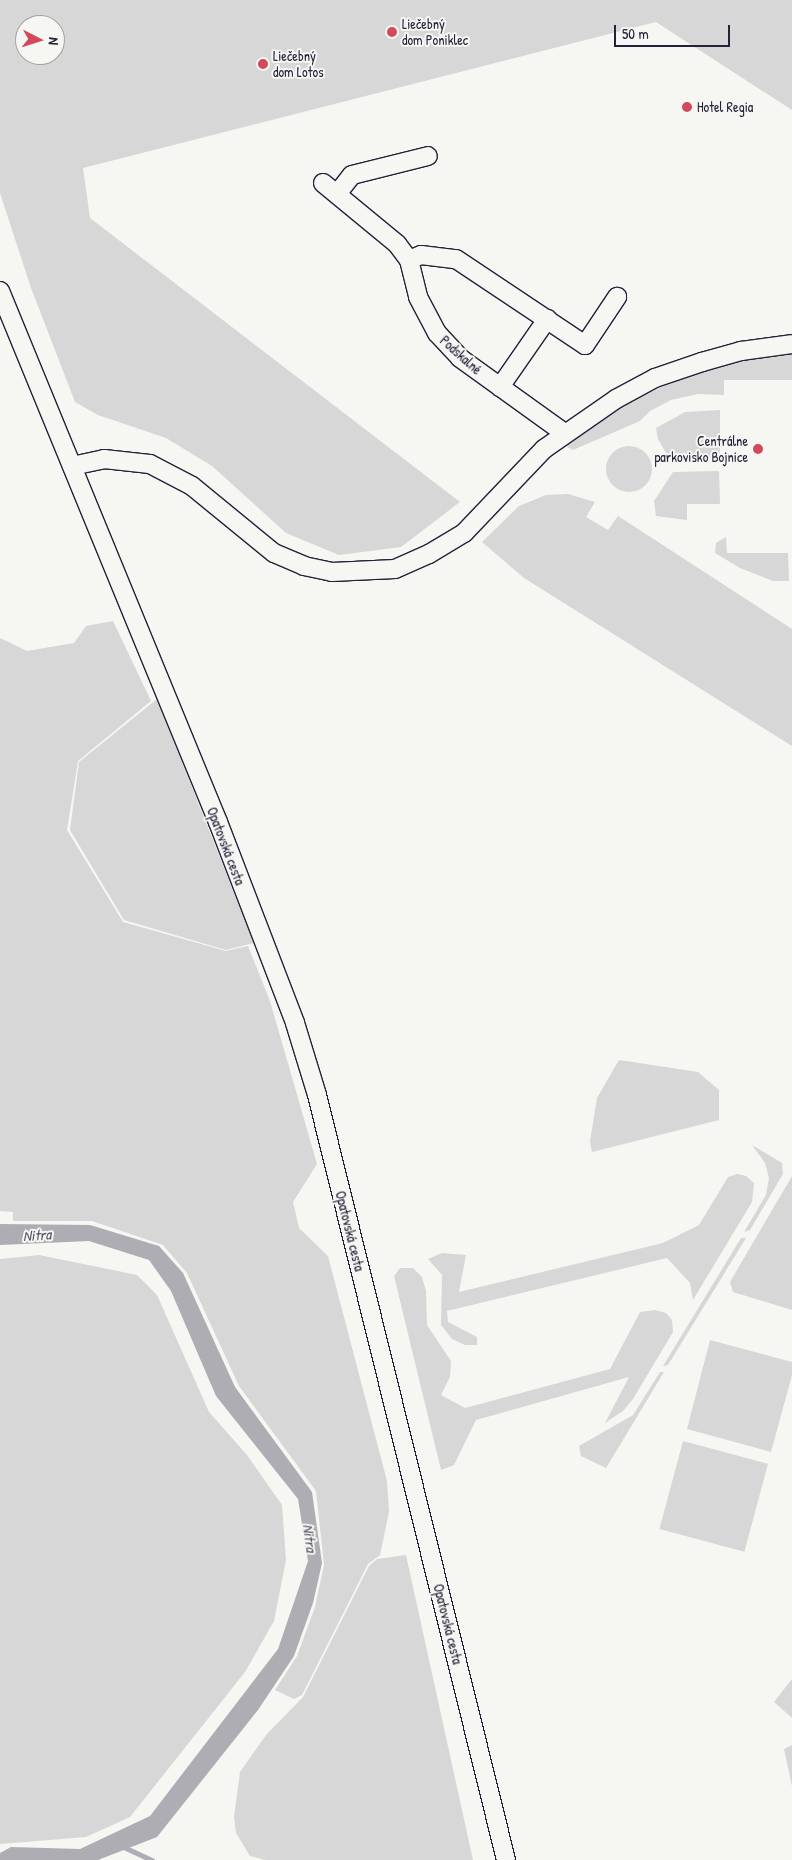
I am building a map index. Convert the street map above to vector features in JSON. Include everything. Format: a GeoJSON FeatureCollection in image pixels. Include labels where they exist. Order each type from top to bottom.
{"type":"FeatureCollection","features":[{"type":"Feature","properties":{"kind":"street"},"geometry":{"type":"LineString","coordinates":[[337,194],[352,175],[428,156]]}},
{"type":"Feature","properties":{"kind":"street","name":"Podskalné"},"geometry":{"type":"LineString","coordinates":[[323,183],[397,244],[409,260],[418,297],[437,333],[460,358],[563,432]]}},
{"type":"Feature","properties":{"kind":"street"},"geometry":{"type":"LineString","coordinates":[[409,260],[421,255],[456,259],[585,345],[618,297]]}},
{"type":"Feature","properties":{"kind":"street","name":"Opatovská cesta"},"geometry":{"type":"LineString","coordinates":[[0,291],[135,620],[298,1032],[317,1096],[506,1860]]}},
{"type":"Feature","properties":{"kind":"street"},"geometry":{"type":"LineString","coordinates":[[500,387],[547,319]]}},
{"type":"Feature","properties":{"kind":"street"},"geometry":{"type":"LineString","coordinates":[[72,466],[104,459],[150,464],[192,486],[274,553],[304,566],[332,572],[365,572],[396,569],[429,554],[464,534],[510,483],[563,432],[616,398],[655,378],[741,351],[792,344]]}},
{"type":"Feature","properties":{"kind":"shaded area"},"geometry":{"type":"Polygon","coordinates":[[[0,0],[792,0],[792,110],[656,22],[83,168],[90,218],[460,502],[401,547],[339,555],[286,533],[212,466],[166,438],[98,415],[75,402],[31,288],[0,193],[0,0]]]}},
{"type":"Feature","properties":{"kind":"shaded area"},"geometry":{"type":"Polygon","coordinates":[[[792,354],[792,380],[724,380],[724,395],[698,394],[671,400],[650,411],[640,421],[573,450],[567,447],[570,441],[606,414],[664,386],[734,360],[792,354]]]}},
{"type":"Feature","properties":{"kind":"shaded area"},"geometry":{"type":"Polygon","coordinates":[[[720,410],[720,458],[674,458],[667,455],[658,439],[656,428],[685,412],[720,410]]]}},
{"type":"Feature","properties":{"kind":"shaded area"},"geometry":{"type":"Polygon","coordinates":[[[629,446],[642,450],[648,456],[652,469],[648,482],[642,488],[629,492],[616,488],[610,482],[606,469],[610,456],[616,450],[629,446]]]}},
{"type":"Feature","properties":{"kind":"shaded area"},"geometry":{"type":"Polygon","coordinates":[[[719,471],[720,504],[687,504],[687,520],[656,516],[654,501],[673,472],[719,471]]]}},
{"type":"Feature","properties":{"kind":"shaded area"},"geometry":{"type":"Polygon","coordinates":[[[568,494],[595,502],[586,517],[608,530],[618,516],[792,629],[792,746],[524,578],[482,542],[519,506],[546,495],[568,494]]]}},
{"type":"Feature","properties":{"kind":"shaded area"},"geometry":{"type":"Polygon","coordinates":[[[726,537],[727,553],[788,553],[789,581],[773,581],[740,568],[715,553],[716,543],[726,537]]]}},
{"type":"Feature","properties":{"kind":"shaded area"},"geometry":{"type":"Polygon","coordinates":[[[113,621],[151,701],[78,761],[67,830],[123,922],[226,951],[248,946],[270,1001],[317,1164],[293,1202],[299,1228],[328,1256],[387,1481],[389,1512],[380,1555],[368,1564],[302,1695],[294,1699],[275,1690],[297,1656],[315,1607],[324,1565],[316,1491],[239,1386],[187,1273],[163,1245],[92,1221],[13,1221],[13,1212],[0,1211],[0,638],[27,651],[74,643],[86,626],[113,621]]]}},
{"type":"Feature","properties":{"kind":"shaded area"},"geometry":{"type":"Polygon","coordinates":[[[157,699],[254,943],[226,950],[124,920],[70,830],[79,762],[157,699]]]}},
{"type":"Feature","properties":{"kind":"shaded area"},"geometry":{"type":"Polygon","coordinates":[[[619,1060],[698,1072],[719,1090],[719,1120],[592,1152],[590,1141],[597,1098],[619,1060]]]}},
{"type":"Feature","properties":{"kind":"shaded area"},"geometry":{"type":"Polygon","coordinates":[[[752,1145],[782,1163],[783,1174],[750,1230],[744,1232],[766,1195],[769,1178],[765,1163],[752,1145]]]}},
{"type":"Feature","properties":{"kind":"shaded area"},"geometry":{"type":"Polygon","coordinates":[[[737,1174],[746,1176],[754,1183],[752,1202],[693,1300],[690,1283],[667,1258],[447,1311],[448,1322],[477,1337],[477,1345],[465,1345],[452,1339],[441,1325],[442,1275],[428,1259],[442,1253],[466,1255],[459,1292],[663,1243],[699,1225],[728,1177],[737,1174]]]}},
{"type":"Feature","properties":{"kind":"shaded area"},"geometry":{"type":"Polygon","coordinates":[[[792,1176],[792,1310],[733,1292],[730,1282],[792,1176]]]}},
{"type":"Feature","properties":{"kind":"shaded area"},"geometry":{"type":"Polygon","coordinates":[[[741,1238],[746,1238],[668,1365],[663,1366],[741,1238]]]}},
{"type":"Feature","properties":{"kind":"shaded area"},"geometry":{"type":"Polygon","coordinates":[[[39,1255],[137,1275],[157,1295],[209,1412],[247,1455],[282,1505],[286,1560],[274,1621],[245,1672],[130,1817],[86,1837],[0,1844],[0,1259],[39,1255]]]}},
{"type":"Feature","properties":{"kind":"shaded area"},"geometry":{"type":"Polygon","coordinates":[[[400,1268],[413,1268],[422,1277],[426,1291],[427,1325],[451,1361],[450,1377],[441,1395],[465,1408],[610,1369],[640,1312],[655,1310],[666,1313],[672,1320],[673,1332],[633,1399],[623,1411],[605,1423],[629,1377],[476,1420],[454,1465],[441,1470],[394,1276],[400,1268]]]}},
{"type":"Feature","properties":{"kind":"shaded area"},"geometry":{"type":"Polygon","coordinates":[[[710,1340],[792,1362],[792,1375],[771,1452],[687,1429],[710,1340]]]}},
{"type":"Feature","properties":{"kind":"shaded area"},"geometry":{"type":"Polygon","coordinates":[[[660,1372],[664,1372],[606,1468],[581,1456],[579,1446],[633,1415],[660,1372]]]}},
{"type":"Feature","properties":{"kind":"shaded area"},"geometry":{"type":"Polygon","coordinates":[[[683,1441],[768,1464],[744,1552],[659,1529],[683,1441]]]}},
{"type":"Feature","properties":{"kind":"shaded area"},"geometry":{"type":"Polygon","coordinates":[[[406,1555],[473,1860],[265,1860],[250,1856],[236,1833],[234,1817],[240,1772],[266,1735],[303,1697],[369,1566],[377,1559],[406,1555]]]}},
{"type":"Feature","properties":{"kind":"shaded area"},"geometry":{"type":"Polygon","coordinates":[[[792,1679],[792,1718],[774,1702],[792,1679]]]}},
{"type":"Feature","properties":{"kind":"shaded area"},"geometry":{"type":"Polygon","coordinates":[[[792,1745],[792,1786],[784,1749],[792,1745]]]}},
{"type":"Feature","properties":{"kind":"water","name":"Nitra"},"geometry":{"type":"Polygon","coordinates":[[[0,1224],[90,1225],[159,1246],[183,1273],[235,1387],[312,1492],[322,1563],[313,1603],[294,1656],[258,1710],[157,1837],[98,1860],[0,1860],[0,1853],[11,1847],[80,1849],[150,1816],[278,1649],[308,1561],[298,1499],[216,1396],[171,1291],[149,1260],[89,1241],[0,1245],[0,1224]]]}},
{"type":"Feature","properties":{"kind":"waterway"},"geometry":{"type":"LineString","coordinates":[[124,1847],[152,1860]]}},
{"type":"Feature","properties":{"kind":"place","name":"Liečebný dom Poniklec"},"geometry":{"type":"Point","coordinates":[392,32]}},
{"type":"Feature","properties":{"kind":"place","name":"Liečebný dom Lotos"},"geometry":{"type":"Point","coordinates":[263,64]}},
{"type":"Feature","properties":{"kind":"place","name":"Hotel Regia"},"geometry":{"type":"Point","coordinates":[687,107]}},
{"type":"Feature","properties":{"kind":"place","name":"Centrálne parkovisko Bojnice"},"geometry":{"type":"Point","coordinates":[758,449]}}]}
